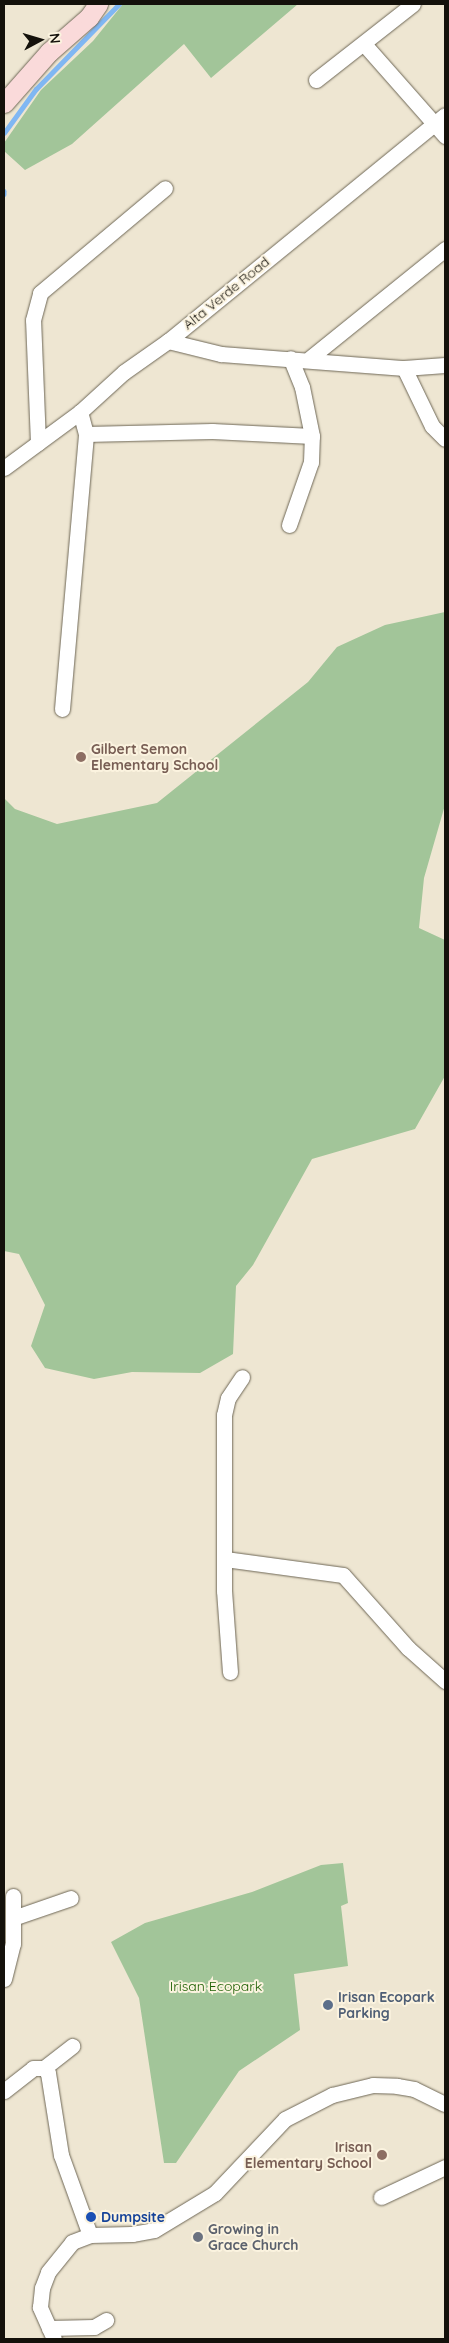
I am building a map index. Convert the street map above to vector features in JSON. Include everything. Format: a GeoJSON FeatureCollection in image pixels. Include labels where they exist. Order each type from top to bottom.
{"type":"FeatureCollection","features":[{"type":"Feature","properties":{"kind":"main road"},"geometry":{"type":"LineString","coordinates":[[4,103],[49,52],[89,17],[98,4]]}},
{"type":"Feature","properties":{"kind":"street"},"geometry":{"type":"LineString","coordinates":[[316,80],[413,4]]}},
{"type":"Feature","properties":{"kind":"street"},"geometry":{"type":"LineString","coordinates":[[364,44],[440,118],[445,136]]}},
{"type":"Feature","properties":{"kind":"street","name":"Alta Verde Road"},"geometry":{"type":"LineString","coordinates":[[4,468],[80,412],[124,372],[168,341],[440,118]]}},
{"type":"Feature","properties":{"kind":"street"},"geometry":{"type":"LineString","coordinates":[[38,443],[33,320],[40,293],[165,188]]}},
{"type":"Feature","properties":{"kind":"street"},"geometry":{"type":"LineString","coordinates":[[310,358],[445,249]]}},
{"type":"Feature","properties":{"kind":"street"},"geometry":{"type":"LineString","coordinates":[[168,341],[221,354],[310,358],[404,368],[445,365]]}},
{"type":"Feature","properties":{"kind":"street"},"geometry":{"type":"LineString","coordinates":[[289,526],[311,462],[312,436],[302,388],[290,358]]}},
{"type":"Feature","properties":{"kind":"street"},"geometry":{"type":"LineString","coordinates":[[404,368],[427,418],[445,440]]}},
{"type":"Feature","properties":{"kind":"street"},"geometry":{"type":"LineString","coordinates":[[62,709],[86,434],[80,412]]}},
{"type":"Feature","properties":{"kind":"street"},"geometry":{"type":"LineString","coordinates":[[86,434],[212,431],[312,436]]}},
{"type":"Feature","properties":{"kind":"street"},"geometry":{"type":"LineString","coordinates":[[230,1672],[224,1591],[225,1559],[222,1483],[224,1415],[228,1398],[242,1376]]}},
{"type":"Feature","properties":{"kind":"street"},"geometry":{"type":"LineString","coordinates":[[225,1559],[334,1572],[348,1578],[408,1648],[445,1681]]}},
{"type":"Feature","properties":{"kind":"street"},"geometry":{"type":"LineString","coordinates":[[4,1979],[13,1944],[13,1896]]}},
{"type":"Feature","properties":{"kind":"street"},"geometry":{"type":"LineString","coordinates":[[13,1918],[71,1898]]}},
{"type":"Feature","properties":{"kind":"street"},"geometry":{"type":"LineString","coordinates":[[4,2091],[34,2068],[44,2068],[72,2046]]}},
{"type":"Feature","properties":{"kind":"street"},"geometry":{"type":"LineString","coordinates":[[44,2068],[50,2078],[61,2155],[90,2235]]}},
{"type":"Feature","properties":{"kind":"street"},"geometry":{"type":"LineString","coordinates":[[106,2320],[94,2327],[51,2334],[40,2297],[48,2272],[72,2242],[90,2235],[138,2233],[169,2221],[215,2193],[285,2119],[332,2095],[373,2085],[397,2086],[414,2089],[445,2104]]}},
{"type":"Feature","properties":{"kind":"street"},"geometry":{"type":"LineString","coordinates":[[381,2197],[445,2167]]}},
{"type":"Feature","properties":{"kind":"green space"},"geometry":{"type":"Polygon","coordinates":[[[123,4],[298,4],[211,78],[184,44],[72,144],[25,170],[4,151],[4,143],[41,90],[93,41],[123,4]]]}},
{"type":"Feature","properties":{"kind":"green space"},"geometry":{"type":"Polygon","coordinates":[[[445,612],[445,805],[424,878],[419,928],[445,940],[445,1076],[415,1129],[312,1159],[253,1265],[236,1286],[233,1354],[200,1373],[132,1372],[94,1379],[45,1368],[31,1346],[45,1305],[19,1254],[4,1251],[4,798],[15,809],[57,824],[157,803],[308,682],[337,647],[385,625],[445,612]]]}},
{"type":"Feature","properties":{"kind":"green space","name":"Irisan Ecopark"},"geometry":{"type":"Polygon","coordinates":[[[343,1863],[348,1903],[341,1906],[348,1966],[294,1974],[300,2030],[239,2071],[176,2163],[164,2163],[139,1998],[111,1942],[145,1923],[252,1892],[321,1865],[343,1863]]]}},
{"type":"Feature","properties":{"kind":"waterway"},"geometry":{"type":"LineString","coordinates":[[4,133],[36,89],[119,4]]}},
{"type":"Feature","properties":{"kind":"place","name":"Gilbert Semon Elementary School"},"geometry":{"type":"Point","coordinates":[81,757]}},
{"type":"Feature","properties":{"kind":"place","name":"Irisan Ecopark Parking"},"geometry":{"type":"Point","coordinates":[328,2005]}},
{"type":"Feature","properties":{"kind":"place","name":"Irisan Elementary School"},"geometry":{"type":"Point","coordinates":[382,2155]}},
{"type":"Feature","properties":{"kind":"place","name":"Dumpsite"},"geometry":{"type":"Point","coordinates":[91,2217]}},
{"type":"Feature","properties":{"kind":"place","name":"Growing in Grace Church"},"geometry":{"type":"Point","coordinates":[198,2237]}}]}
